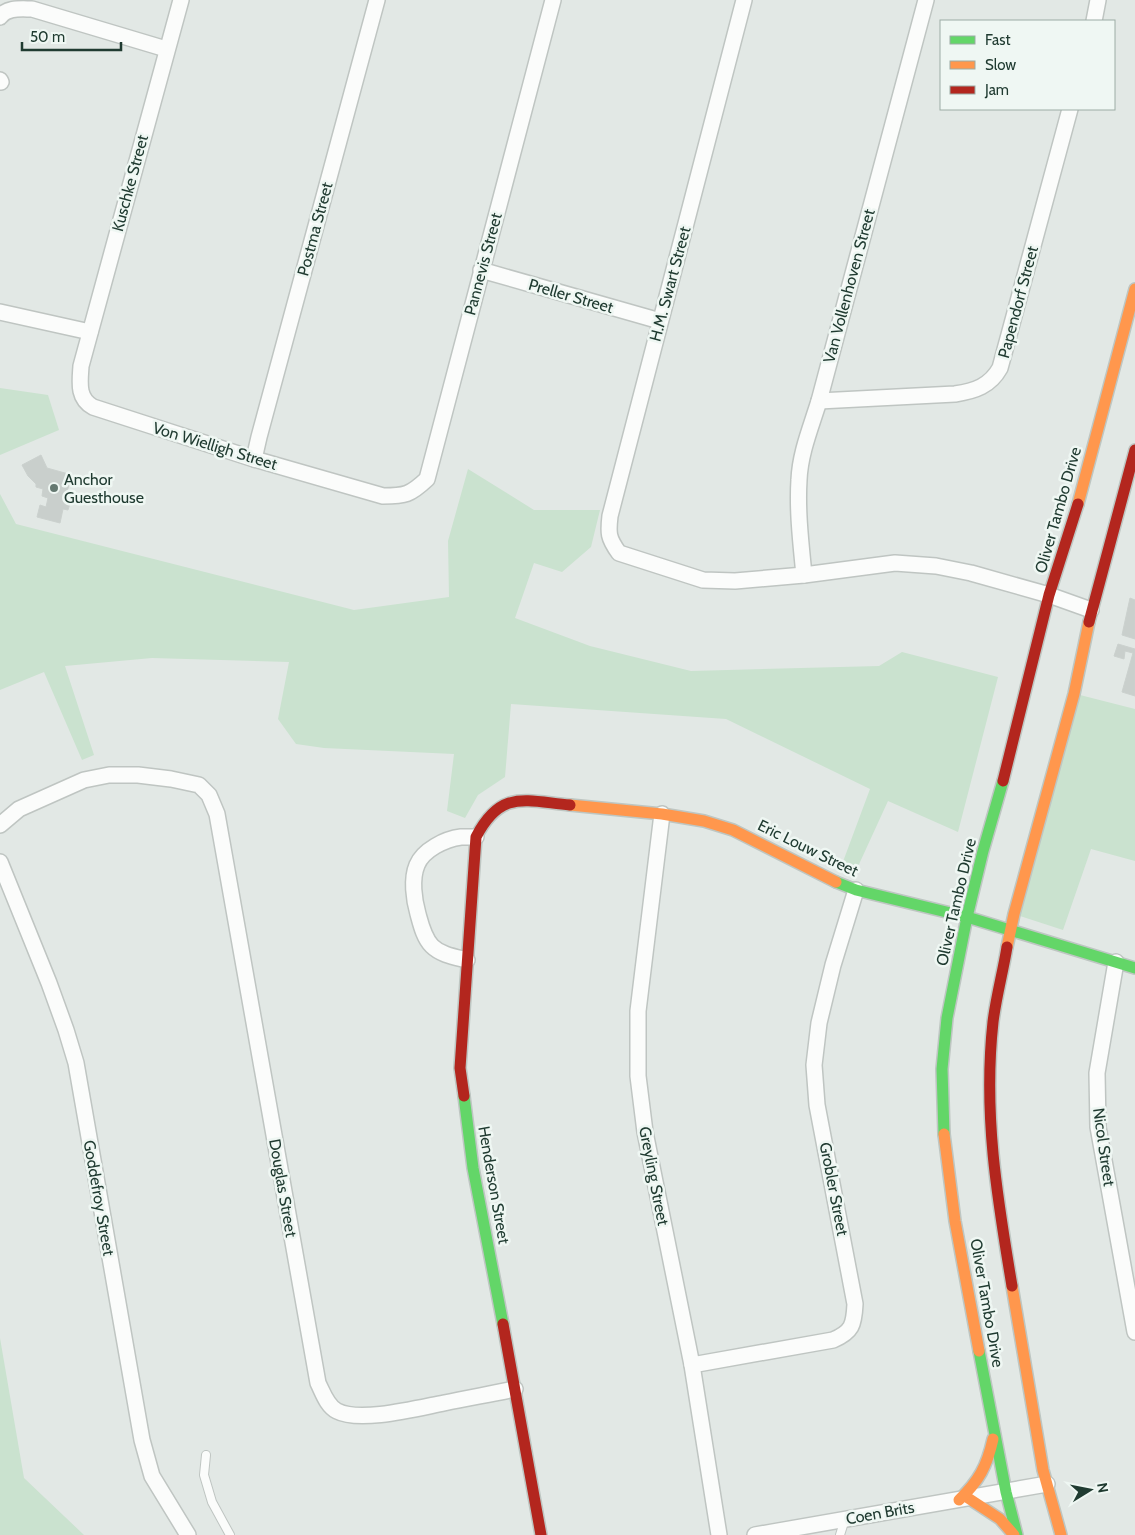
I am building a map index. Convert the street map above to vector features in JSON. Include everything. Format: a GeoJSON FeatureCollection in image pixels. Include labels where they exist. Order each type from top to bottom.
{"type":"FeatureCollection","features":[{"type":"Feature","properties":{"kind":"street","name":"Kuschke Street"},"geometry":{"type":"LineString","coordinates":[[82,366],[166,49],[181,0]]}},
{"type":"Feature","properties":{"kind":"street","name":"Postma Street"},"geometry":{"type":"LineString","coordinates":[[254,459],[258,437],[377,0]]}},
{"type":"Feature","properties":{"kind":"street","name":"Pannevis Street"},"geometry":{"type":"LineString","coordinates":[[383,496],[401,496],[414,491],[427,479],[553,0]]}},
{"type":"Feature","properties":{"kind":"street","name":"H.M. Swart Street"},"geometry":{"type":"LineString","coordinates":[[744,0],[610,516],[609,529],[611,542],[618,553],[704,580],[735,582],[804,576]]}},
{"type":"Feature","properties":{"kind":"street","name":"Van Vollenhoven Street"},"geometry":{"type":"LineString","coordinates":[[804,576],[799,516],[799,478],[803,450],[818,402],[926,0]]}},
{"type":"Feature","properties":{"kind":"street"},"geometry":{"type":"LineString","coordinates":[[1094,20],[1098,0]]}},
{"type":"Feature","properties":{"kind":"street"},"geometry":{"type":"LineString","coordinates":[[0,17],[2,13],[17,8],[32,9],[166,49]]}},
{"type":"Feature","properties":{"kind":"street","name":"Papendorf Street"},"geometry":{"type":"LineString","coordinates":[[818,402],[955,394],[974,391],[988,384],[996,376],[1000,368],[1070,110]]}},
{"type":"Feature","properties":{"kind":"street","name":"Preller Street"},"geometry":{"type":"LineString","coordinates":[[482,270],[660,321]]}},
{"type":"Feature","properties":{"kind":"street","name":"Oliver Tambo Drive"},"geometry":{"type":"LineString","coordinates":[[1015,1535],[955,1221],[943,1122],[942,1069],[947,1018],[967,916],[983,851],[999,797],[1049,595],[1077,509],[1135,289]]}},
{"type":"Feature","properties":{"kind":"street"},"geometry":{"type":"LineString","coordinates":[[0,312],[90,332]]}},
{"type":"Feature","properties":{"kind":"street","name":"Von Wielligh Street"},"geometry":{"type":"LineString","coordinates":[[82,366],[80,386],[82,397],[86,403],[93,407],[254,459],[383,496]]}},
{"type":"Feature","properties":{"kind":"street","name":"Oliver Tambo Drive"},"geometry":{"type":"LineString","coordinates":[[1060,1535],[1043,1470],[999,1211],[992,1159],[989,1104],[993,1022],[1010,930],[1074,694],[1091,610],[1135,450]]}},
{"type":"Feature","properties":{"kind":"street"},"geometry":{"type":"LineString","coordinates":[[804,576],[895,563],[936,566],[971,573],[1049,595],[1091,610]]}},
{"type":"Feature","properties":{"kind":"street","name":"Douglas Street"},"geometry":{"type":"LineString","coordinates":[[0,825],[19,809],[84,780],[109,775],[138,775],[171,779],[199,785],[209,795],[217,814],[318,1383],[325,1400],[337,1411],[355,1415],[374,1415],[515,1389]]}},
{"type":"Feature","properties":{"kind":"street","name":"Eric Louw Street"},"geometry":{"type":"LineString","coordinates":[[476,837],[492,811],[508,802],[524,801],[662,814],[704,821],[733,830],[838,883],[856,890],[967,916],[1135,968]]}},
{"type":"Feature","properties":{"kind":"street","name":"Greyling Street"},"geometry":{"type":"LineString","coordinates":[[662,814],[638,1011],[638,1076],[644,1132],[692,1365],[719,1535]]}},
{"type":"Feature","properties":{"kind":"street"},"geometry":{"type":"LineString","coordinates":[[467,960],[442,953],[431,945],[423,931],[416,908],[414,881],[416,866],[420,859],[430,850],[444,842],[459,837],[476,837]]}},
{"type":"Feature","properties":{"kind":"street","name":"Henderson Street"},"geometry":{"type":"LineString","coordinates":[[476,837],[460,1068],[473,1168],[541,1535]]}},
{"type":"Feature","properties":{"kind":"street","name":"Goddefroy Street"},"geometry":{"type":"LineString","coordinates":[[0,862],[49,983],[76,1063],[142,1440],[152,1476],[188,1535]]}},
{"type":"Feature","properties":{"kind":"street","name":"Grobler Street"},"geometry":{"type":"LineString","coordinates":[[692,1365],[833,1340],[844,1336],[852,1327],[855,1304],[817,1105],[814,1065],[819,1023],[856,890]]}},
{"type":"Feature","properties":{"kind":"street","name":"Nicol Street"},"geometry":{"type":"LineString","coordinates":[[1116,962],[1097,1073],[1098,1127],[1135,1332]]}},
{"type":"Feature","properties":{"kind":"street"},"geometry":{"type":"LineString","coordinates":[[994,1432],[989,1461],[983,1474],[963,1499],[989,1510],[1012,1530],[1015,1535]]}},
{"type":"Feature","properties":{"kind":"street","name":"Coen Brits"},"geometry":{"type":"LineString","coordinates":[[755,1535],[777,1533],[845,1519],[1047,1484]]}},
{"type":"Feature","properties":{"kind":"lane"},"geometry":{"type":"LineString","coordinates":[[206,1455],[204,1474],[212,1502],[230,1535]]}},
{"type":"Feature","properties":{"kind":"lane"},"geometry":{"type":"LineString","coordinates":[[840,1535],[845,1519]]}},
{"type":"Feature","properties":{"kind":"green space"},"geometry":{"type":"Polygon","coordinates":[[[0,388],[48,395],[59,430],[0,455],[0,388]]]}},
{"type":"Feature","properties":{"kind":"green space"},"geometry":{"type":"Polygon","coordinates":[[[468,469],[534,510],[600,510],[591,547],[562,572],[534,563],[515,618],[590,646],[691,671],[879,666],[902,652],[998,677],[958,832],[888,801],[855,873],[841,867],[870,789],[726,719],[511,704],[505,777],[478,795],[465,818],[447,811],[454,754],[324,748],[296,744],[278,719],[289,662],[152,658],[65,666],[94,755],[82,760],[44,672],[0,690],[0,494],[16,524],[354,610],[449,597],[448,541],[468,469]]]}},
{"type":"Feature","properties":{"kind":"green space"},"geometry":{"type":"Polygon","coordinates":[[[1080,695],[1135,709],[1135,861],[1091,849],[1063,930],[1020,916],[1080,695]]]}},
{"type":"Feature","properties":{"kind":"green space"},"geometry":{"type":"Polygon","coordinates":[[[0,1338],[24,1478],[84,1535],[0,1535],[0,1338]]]}},
{"type":"Feature","properties":{"kind":"building","name":"Anchor Guesthouse"},"geometry":{"type":"Polygon","coordinates":[[[41,455],[47,468],[72,475],[66,495],[72,497],[68,510],[63,509],[60,523],[37,517],[40,505],[46,507],[48,498],[42,496],[43,489],[36,487],[36,484],[28,476],[22,465],[41,455]]]}},
{"type":"Feature","properties":{"kind":"building"},"geometry":{"type":"Polygon","coordinates":[[[1130,598],[1135,600],[1135,639],[1122,635],[1130,598]]]}},
{"type":"Feature","properties":{"kind":"building"},"geometry":{"type":"Polygon","coordinates":[[[1118,644],[1135,649],[1135,696],[1122,692],[1133,653],[1125,651],[1124,659],[1114,656],[1118,644]]]}},
{"type":"Feature","properties":{"kind":"traffic: fast"},"geometry":{"type":"LineString","coordinates":[[944,1134],[942,1069],[947,1018],[967,917],[1003,781]]}},
{"type":"Feature","properties":{"kind":"traffic: fast"},"geometry":{"type":"LineString","coordinates":[[836,882],[856,890],[967,917],[1135,968]]}},
{"type":"Feature","properties":{"kind":"traffic: fast"},"geometry":{"type":"LineString","coordinates":[[464,1096],[473,1168],[503,1324]]}},
{"type":"Feature","properties":{"kind":"traffic: fast"},"geometry":{"type":"LineString","coordinates":[[979,1351],[1006,1492],[1017,1535]]}},
{"type":"Feature","properties":{"kind":"traffic: slow"},"geometry":{"type":"LineString","coordinates":[[1078,504],[1135,289]]}},
{"type":"Feature","properties":{"kind":"traffic: slow"},"geometry":{"type":"LineString","coordinates":[[1007,947],[1014,914],[1074,694],[1089,622]]}},
{"type":"Feature","properties":{"kind":"traffic: slow"},"geometry":{"type":"LineString","coordinates":[[570,805],[662,814],[704,821],[733,830],[836,882]]}},
{"type":"Feature","properties":{"kind":"traffic: slow"},"geometry":{"type":"LineString","coordinates":[[944,1134],[955,1221],[979,1351]]}},
{"type":"Feature","properties":{"kind":"traffic: slow"},"geometry":{"type":"LineString","coordinates":[[1012,1286],[1043,1470],[1061,1535]]}},
{"type":"Feature","properties":{"kind":"traffic: slow"},"geometry":{"type":"LineString","coordinates":[[959,1500],[972,1486],[981,1472],[993,1439]]}},
{"type":"Feature","properties":{"kind":"traffic: slow"},"geometry":{"type":"LineString","coordinates":[[968,1498],[1000,1519],[1014,1535]]}},
{"type":"Feature","properties":{"kind":"traffic: jam"},"geometry":{"type":"LineString","coordinates":[[1089,622],[1135,450]]}},
{"type":"Feature","properties":{"kind":"traffic: jam"},"geometry":{"type":"LineString","coordinates":[[1003,781],[1049,595],[1078,504]]}},
{"type":"Feature","properties":{"kind":"traffic: jam"},"geometry":{"type":"LineString","coordinates":[[464,1096],[460,1068],[476,837],[485,822],[495,811],[505,805],[527,801],[570,805]]}},
{"type":"Feature","properties":{"kind":"traffic: jam"},"geometry":{"type":"LineString","coordinates":[[1007,947],[993,1022],[990,1089],[993,1155],[1012,1286]]}},
{"type":"Feature","properties":{"kind":"traffic: jam"},"geometry":{"type":"LineString","coordinates":[[503,1324],[541,1535]]}},
{"type":"Feature","properties":{"kind":"place","name":"Anchor Guesthouse"},"geometry":{"type":"Point","coordinates":[54,488]}}]}
